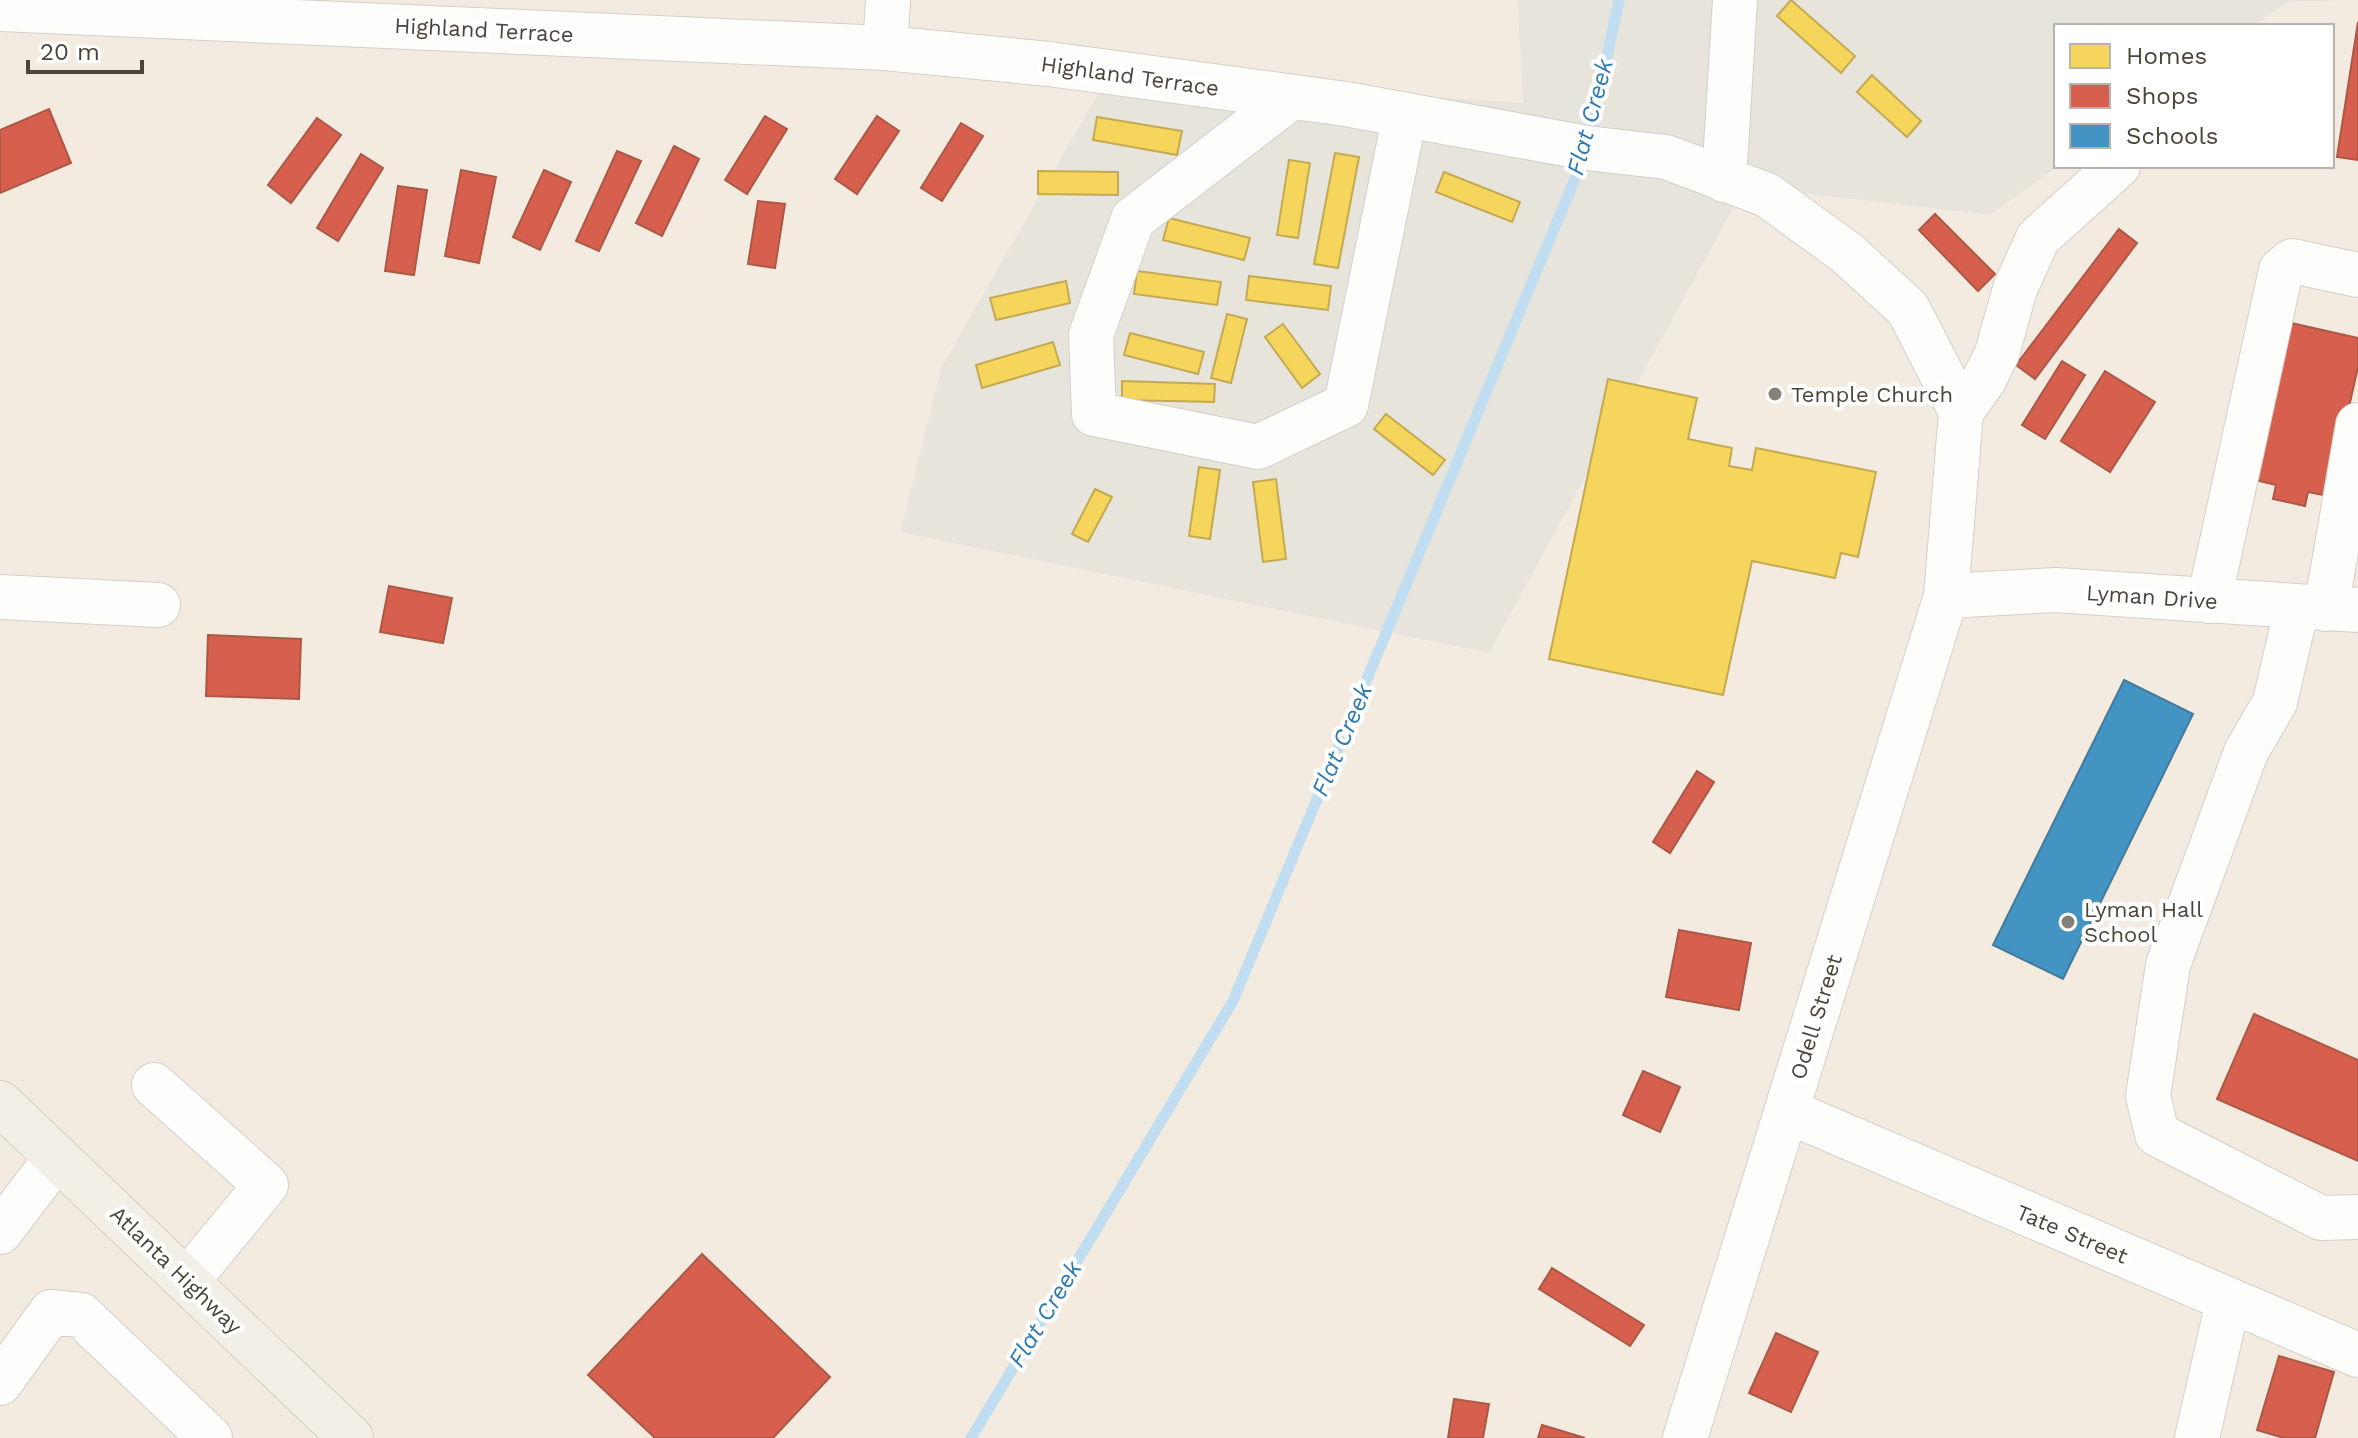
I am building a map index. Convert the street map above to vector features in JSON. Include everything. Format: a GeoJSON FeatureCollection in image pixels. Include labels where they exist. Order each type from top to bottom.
{"type":"FeatureCollection","features":[{"type":"Feature","properties":{"kind":"main road","name":"Atlanta Highway"},"geometry":{"type":"LineString","coordinates":[[0,1103],[351,1438]]}},
{"type":"Feature","properties":{"kind":"street"},"geometry":{"type":"LineString","coordinates":[[885,48],[888,0]]}},
{"type":"Feature","properties":{"kind":"street"},"geometry":{"type":"LineString","coordinates":[[1724,180],[1735,0]]}},
{"type":"Feature","properties":{"kind":"street","name":"Highland Terrace"},"geometry":{"type":"LineString","coordinates":[[0,9],[885,48],[1049,64],[1405,115],[1587,148],[1666,157],[1767,195],[1847,253],[1908,309],[1961,412]]}},
{"type":"Feature","properties":{"kind":"street"},"geometry":{"type":"LineString","coordinates":[[1290,98],[1133,219],[1091,335],[1094,414],[1258,447],[1346,405],[1405,115]]}},
{"type":"Feature","properties":{"kind":"street"},"geometry":{"type":"LineString","coordinates":[[1946,596],[1961,412],[1997,353],[2015,289],[2038,238],[2115,168]]}},
{"type":"Feature","properties":{"kind":"street"},"geometry":{"type":"LineString","coordinates":[[2209,601],[2281,270],[2292,261],[2358,275]]}},
{"type":"Feature","properties":{"kind":"street"},"geometry":{"type":"LineString","coordinates":[[2358,425],[2327,609],[2246,752],[2168,965],[2148,1096],[2157,1134],[2321,1218],[2358,1217]]}},
{"type":"Feature","properties":{"kind":"street","name":"Lyman Drive"},"geometry":{"type":"LineString","coordinates":[[1946,596],[2056,590],[2327,609]]}},
{"type":"Feature","properties":{"kind":"street","name":"Odell Street"},"geometry":{"type":"LineString","coordinates":[[1685,1438],[1946,596]]}},
{"type":"Feature","properties":{"kind":"street"},"geometry":{"type":"LineString","coordinates":[[0,597],[158,605]]}},
{"type":"Feature","properties":{"kind":"street"},"geometry":{"type":"LineString","coordinates":[[154,1085],[266,1185],[187,1281]]}},
{"type":"Feature","properties":{"kind":"street","name":"Tate Street"},"geometry":{"type":"LineString","coordinates":[[1787,1111],[2358,1355]]}},
{"type":"Feature","properties":{"kind":"street"},"geometry":{"type":"LineString","coordinates":[[0,1232],[57,1157]]}},
{"type":"Feature","properties":{"kind":"street"},"geometry":{"type":"LineString","coordinates":[[2197,1438],[2228,1302]]}},
{"type":"Feature","properties":{"kind":"street"},"geometry":{"type":"LineString","coordinates":[[0,1383],[51,1312],[81,1315],[210,1438]]}},
{"type":"Feature","properties":{"kind":"shaded area"},"geometry":{"type":"Polygon","coordinates":[[[0,0],[1517,0],[1523,103],[1107,75],[941,368],[900,532],[1489,653],[1745,187],[1990,215],[2056,168],[2334,168],[2334,24],[2257,24],[2288,2],[2358,0],[2358,1438],[0,1438],[0,0]]]}},
{"type":"Feature","properties":{"kind":"shaded area"},"geometry":{"type":"Polygon","coordinates":[[[1517,0],[2358,0],[2288,2],[2257,24],[2054,24],[2056,168],[1990,215],[1745,187],[1489,653],[900,533],[941,368],[1108,75],[1523,102],[1517,0]]]}},
{"type":"Feature","properties":{"kind":"building: Homes"},"geometry":{"type":"Polygon","coordinates":[[[1791,0],[1855,56],[1841,73],[1777,16],[1791,0]]]}},
{"type":"Feature","properties":{"kind":"building: Homes"},"geometry":{"type":"Polygon","coordinates":[[[1872,75],[1921,121],[1907,137],[1857,92],[1872,75]]]}},
{"type":"Feature","properties":{"kind":"building: Homes"},"geometry":{"type":"Polygon","coordinates":[[[1097,117],[1182,131],[1177,155],[1093,140],[1097,117]]]}},
{"type":"Feature","properties":{"kind":"building: Homes"},"geometry":{"type":"Polygon","coordinates":[[[1335,153],[1359,157],[1338,268],[1314,264],[1335,153]]]}},
{"type":"Feature","properties":{"kind":"building: Homes"},"geometry":{"type":"Polygon","coordinates":[[[1289,160],[1310,163],[1298,238],[1277,235],[1289,160]]]}},
{"type":"Feature","properties":{"kind":"building: Homes"},"geometry":{"type":"Polygon","coordinates":[[[1038,171],[1118,172],[1118,195],[1038,194],[1038,171]]]}},
{"type":"Feature","properties":{"kind":"building: Homes"},"geometry":{"type":"Polygon","coordinates":[[[1444,172],[1520,202],[1512,222],[1436,192],[1444,172]]]}},
{"type":"Feature","properties":{"kind":"building: Homes"},"geometry":{"type":"Polygon","coordinates":[[[1169,218],[1250,238],[1244,260],[1163,240],[1169,218]]]}},
{"type":"Feature","properties":{"kind":"building: Homes"},"geometry":{"type":"Polygon","coordinates":[[[1137,271],[1221,282],[1217,305],[1134,294],[1137,271]]]}},
{"type":"Feature","properties":{"kind":"building: Homes"},"geometry":{"type":"Polygon","coordinates":[[[1249,276],[1331,286],[1328,310],[1246,300],[1249,276]]]}},
{"type":"Feature","properties":{"kind":"building: Homes"},"geometry":{"type":"Polygon","coordinates":[[[1066,281],[1070,303],[996,320],[990,298],[1066,281]]]}},
{"type":"Feature","properties":{"kind":"building: Homes"},"geometry":{"type":"Polygon","coordinates":[[[1227,314],[1247,319],[1231,383],[1211,378],[1227,314]]]}},
{"type":"Feature","properties":{"kind":"building: Homes"},"geometry":{"type":"Polygon","coordinates":[[[1283,324],[1320,374],[1302,388],[1265,337],[1283,324]]]}},
{"type":"Feature","properties":{"kind":"building: Homes"},"geometry":{"type":"Polygon","coordinates":[[[1130,333],[1204,352],[1198,374],[1124,355],[1130,333]]]}},
{"type":"Feature","properties":{"kind":"building: Homes"},"geometry":{"type":"Polygon","coordinates":[[[1053,342],[1060,365],[982,388],[976,365],[1053,342]]]}},
{"type":"Feature","properties":{"kind":"building: Homes"},"geometry":{"type":"Polygon","coordinates":[[[1608,379],[1697,398],[1688,439],[1732,448],[1729,466],[1752,470],[1756,448],[1876,472],[1858,557],[1841,553],[1835,578],[1752,561],[1723,695],[1549,659],[1608,379]]]}},
{"type":"Feature","properties":{"kind":"building: Homes"},"geometry":{"type":"Polygon","coordinates":[[[1122,381],[1215,384],[1214,402],[1122,400],[1122,381]]]}},
{"type":"Feature","properties":{"kind":"building: Homes"},"geometry":{"type":"Polygon","coordinates":[[[1386,414],[1445,460],[1433,475],[1374,429],[1386,414]]]}},
{"type":"Feature","properties":{"kind":"building: Homes"},"geometry":{"type":"Polygon","coordinates":[[[1199,467],[1220,470],[1210,539],[1189,536],[1199,467]]]}},
{"type":"Feature","properties":{"kind":"building: Homes"},"geometry":{"type":"Polygon","coordinates":[[[1276,479],[1286,559],[1263,562],[1253,482],[1276,479]]]}},
{"type":"Feature","properties":{"kind":"building: Homes"},"geometry":{"type":"Polygon","coordinates":[[[1095,489],[1112,497],[1088,542],[1072,534],[1095,489]]]}},
{"type":"Feature","properties":{"kind":"building: Shops"},"geometry":{"type":"Polygon","coordinates":[[[2358,22],[2358,160],[2337,157],[2358,22]]]}},
{"type":"Feature","properties":{"kind":"building: Shops"},"geometry":{"type":"Polygon","coordinates":[[[49,109],[71,163],[0,193],[0,130],[49,109]]]}},
{"type":"Feature","properties":{"kind":"building: Shops"},"geometry":{"type":"Polygon","coordinates":[[[765,116],[787,129],[747,194],[725,180],[765,116]]]}},
{"type":"Feature","properties":{"kind":"building: Shops"},"geometry":{"type":"Polygon","coordinates":[[[877,116],[899,131],[857,194],[835,179],[877,116]]]}},
{"type":"Feature","properties":{"kind":"building: Shops"},"geometry":{"type":"Polygon","coordinates":[[[317,118],[341,135],[291,203],[268,185],[317,118]]]}},
{"type":"Feature","properties":{"kind":"building: Shops"},"geometry":{"type":"Polygon","coordinates":[[[961,123],[983,136],[942,201],[921,188],[961,123]]]}},
{"type":"Feature","properties":{"kind":"building: Shops"},"geometry":{"type":"Polygon","coordinates":[[[674,146],[699,159],[662,236],[636,223],[674,146]]]}},
{"type":"Feature","properties":{"kind":"building: Shops"},"geometry":{"type":"Polygon","coordinates":[[[617,151],[641,161],[599,251],[576,241],[617,151]]]}},
{"type":"Feature","properties":{"kind":"building: Shops"},"geometry":{"type":"Polygon","coordinates":[[[361,154],[383,168],[338,241],[317,228],[361,154]]]}},
{"type":"Feature","properties":{"kind":"building: Shops"},"geometry":{"type":"Polygon","coordinates":[[[461,170],[496,177],[479,263],[445,256],[461,170]]]}},
{"type":"Feature","properties":{"kind":"building: Shops"},"geometry":{"type":"Polygon","coordinates":[[[544,170],[571,182],[540,250],[513,237],[544,170]]]}},
{"type":"Feature","properties":{"kind":"building: Shops"},"geometry":{"type":"Polygon","coordinates":[[[398,186],[427,190],[414,275],[385,271],[398,186]]]}},
{"type":"Feature","properties":{"kind":"building: Shops"},"geometry":{"type":"Polygon","coordinates":[[[758,201],[785,204],[775,268],[748,264],[758,201]]]}},
{"type":"Feature","properties":{"kind":"building: Shops"},"geometry":{"type":"Polygon","coordinates":[[[1935,214],[1995,274],[1978,291],[1919,230],[1935,214]]]}},
{"type":"Feature","properties":{"kind":"building: Shops"},"geometry":{"type":"Polygon","coordinates":[[[2119,229],[2137,243],[2035,379],[2016,365],[2119,229]]]}},
{"type":"Feature","properties":{"kind":"building: Shops"},"geometry":{"type":"Polygon","coordinates":[[[2287,322],[2358,338],[2358,367],[2329,496],[2308,492],[2305,506],[2273,499],[2276,485],[2251,479],[2287,322]]]}},
{"type":"Feature","properties":{"kind":"building: Shops"},"geometry":{"type":"Polygon","coordinates":[[[2062,361],[2085,375],[2045,439],[2022,425],[2062,361]]]}},
{"type":"Feature","properties":{"kind":"building: Shops"},"geometry":{"type":"Polygon","coordinates":[[[2105,371],[2155,402],[2110,472],[2061,441],[2105,371]]]}},
{"type":"Feature","properties":{"kind":"building: Shops"},"geometry":{"type":"Polygon","coordinates":[[[389,586],[452,598],[443,643],[380,632],[389,586]]]}},
{"type":"Feature","properties":{"kind":"building: Shops"},"geometry":{"type":"Polygon","coordinates":[[[208,635],[301,639],[299,699],[206,696],[208,635]]]}},
{"type":"Feature","properties":{"kind":"building: Shops"},"geometry":{"type":"Polygon","coordinates":[[[1697,771],[1714,782],[1670,853],[1653,842],[1697,771]]]}},
{"type":"Feature","properties":{"kind":"building: Shops"},"geometry":{"type":"Polygon","coordinates":[[[1679,930],[1751,943],[1739,1010],[1666,997],[1679,930]]]}},
{"type":"Feature","properties":{"kind":"building: Shops"},"geometry":{"type":"Polygon","coordinates":[[[2254,1014],[2358,1060],[2358,1161],[2217,1099],[2254,1014]]]}},
{"type":"Feature","properties":{"kind":"building: Shops"},"geometry":{"type":"Polygon","coordinates":[[[1643,1071],[1680,1087],[1660,1132],[1623,1115],[1643,1071]]]}},
{"type":"Feature","properties":{"kind":"building: Shops"},"geometry":{"type":"Polygon","coordinates":[[[702,1254],[830,1377],[773,1438],[655,1438],[588,1375],[702,1254]]]}},
{"type":"Feature","properties":{"kind":"building: Shops"},"geometry":{"type":"Polygon","coordinates":[[[1552,1268],[1644,1325],[1630,1346],[1539,1289],[1552,1268]]]}},
{"type":"Feature","properties":{"kind":"building: Shops"},"geometry":{"type":"Polygon","coordinates":[[[1776,1333],[1818,1352],[1791,1412],[1749,1393],[1776,1333]]]}},
{"type":"Feature","properties":{"kind":"building: Shops"},"geometry":{"type":"Polygon","coordinates":[[[2279,1356],[2334,1372],[2315,1438],[2284,1438],[2257,1430],[2279,1356]]]}},
{"type":"Feature","properties":{"kind":"building: Shops"},"geometry":{"type":"Polygon","coordinates":[[[1454,1399],[1489,1404],[1483,1438],[1448,1438],[1454,1399]]]}},
{"type":"Feature","properties":{"kind":"building: Shops"},"geometry":{"type":"Polygon","coordinates":[[[1542,1425],[1585,1438],[1538,1438],[1542,1425]]]}},
{"type":"Feature","properties":{"kind":"building: Schools"},"geometry":{"type":"Polygon","coordinates":[[[2124,680],[2193,714],[2063,979],[1993,945],[2124,680]]]}},
{"type":"Feature","properties":{"kind":"waterway","name":"Flat Creek"},"geometry":{"type":"LineString","coordinates":[[1589,141],[1619,0]]}},
{"type":"Feature","properties":{"kind":"waterway","name":"Flat Creek"},"geometry":{"type":"LineString","coordinates":[[971,1438],[1233,1001],[1584,157]]}},
{"type":"Feature","properties":{"kind":"place","name":"Temple Church"},"geometry":{"type":"Point","coordinates":[1775,394]}},
{"type":"Feature","properties":{"kind":"place","name":"Lyman Hall School"},"geometry":{"type":"Point","coordinates":[2068,922]}}]}
